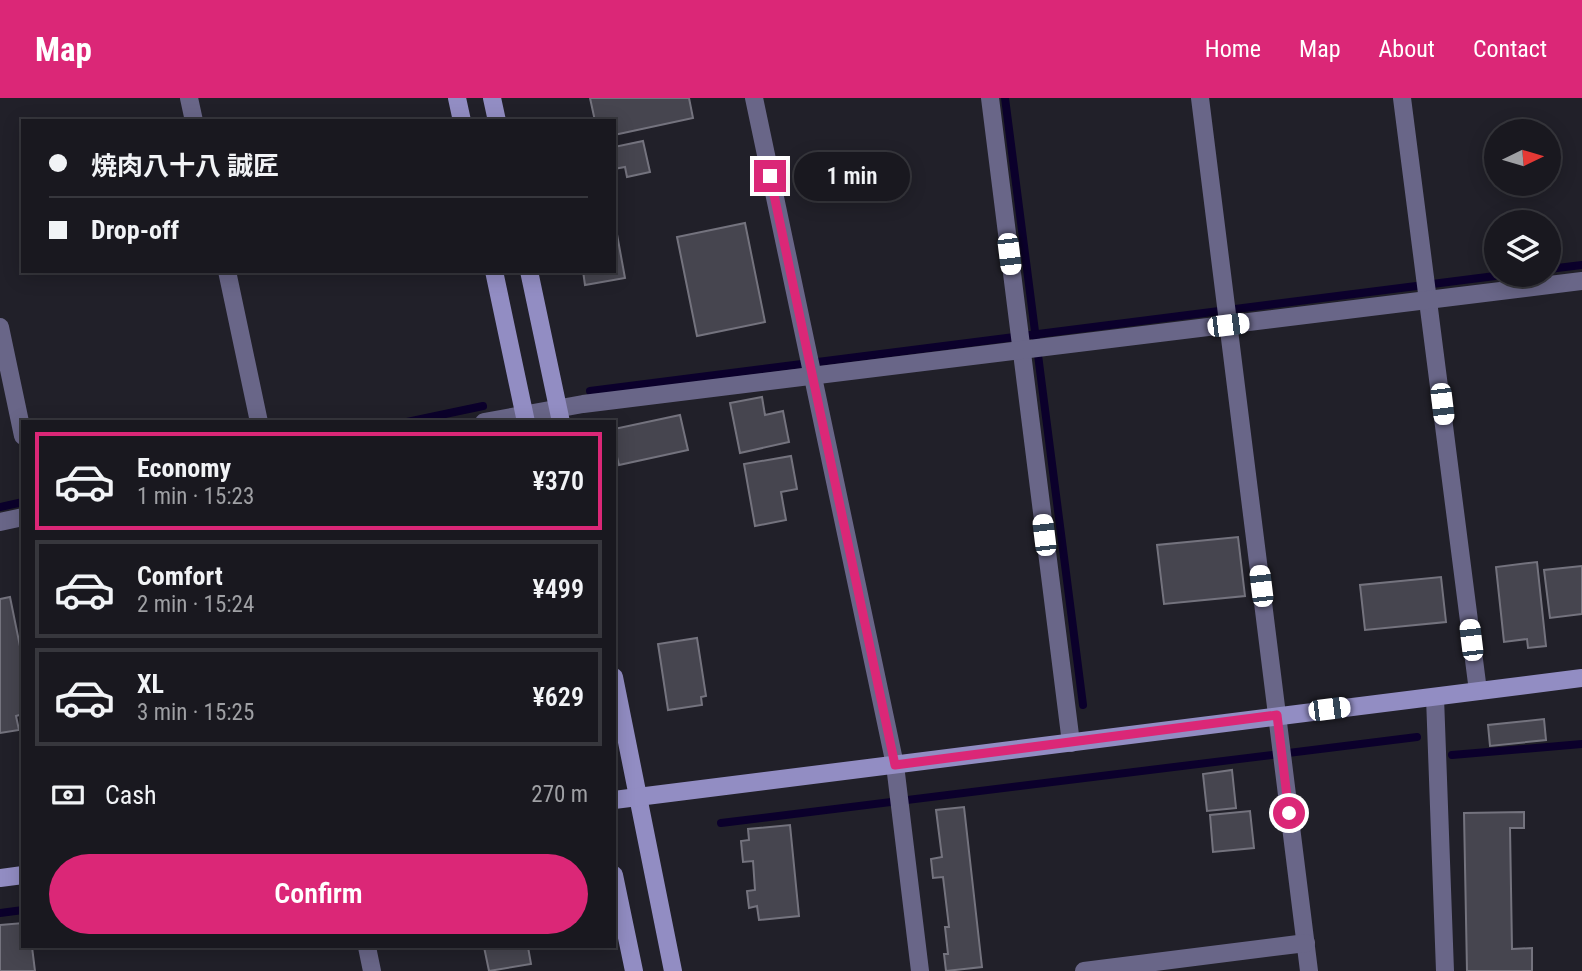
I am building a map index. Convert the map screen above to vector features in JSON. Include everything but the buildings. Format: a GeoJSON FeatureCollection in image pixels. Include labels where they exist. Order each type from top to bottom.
{"type":"FeatureCollection","features":[{"type":"Feature","properties":{"kind":"street"},"geometry":{"type":"LineString","coordinates":[[190,98],[194,119]]}},
{"type":"Feature","properties":{"kind":"street"},"geometry":{"type":"LineString","coordinates":[[457,98],[462,119]]}},
{"type":"Feature","properties":{"kind":"street"},"geometry":{"type":"LineString","coordinates":[[492,98],[497,119]]}},
{"type":"Feature","properties":{"kind":"street"},"geometry":{"type":"LineString","coordinates":[[754,98],[895,765],[920,971]]}},
{"type":"Feature","properties":{"kind":"street"},"geometry":{"type":"LineString","coordinates":[[990,98],[1027,344],[1071,743]]}},
{"type":"Feature","properties":{"kind":"street"},"geometry":{"type":"LineString","coordinates":[[1200,98],[1309,971]]}},
{"type":"Feature","properties":{"kind":"street"},"geometry":{"type":"LineString","coordinates":[[1402,98],[1478,691]]}},
{"type":"Feature","properties":{"kind":"street"},"geometry":{"type":"LineString","coordinates":[[227,273],[259,420]]}},
{"type":"Feature","properties":{"kind":"street"},"geometry":{"type":"LineString","coordinates":[[494,273],[525,418]]}},
{"type":"Feature","properties":{"kind":"street"},"geometry":{"type":"LineString","coordinates":[[529,273],[560,415]]}},
{"type":"Feature","properties":{"kind":"street"},"geometry":{"type":"LineString","coordinates":[[504,420],[560,415],[810,367],[1027,344],[1227,315],[1427,291],[1582,281]]}},
{"type":"Feature","properties":{"kind":"street"},"geometry":{"type":"LineString","coordinates":[[0,327],[21,427]]}},
{"type":"Feature","properties":{"kind":"street"},"geometry":{"type":"LineString","coordinates":[[0,522],[21,517]]}},
{"type":"Feature","properties":{"kind":"street"},"geometry":{"type":"LineString","coordinates":[[616,800],[1582,678]]}},
{"type":"Feature","properties":{"kind":"street"},"geometry":{"type":"LineString","coordinates":[[616,687],[673,971]]}},
{"type":"Feature","properties":{"kind":"street"},"geometry":{"type":"LineString","coordinates":[[1435,697],[1445,971]]}},
{"type":"Feature","properties":{"kind":"street"},"geometry":{"type":"LineString","coordinates":[[0,878],[21,875]]}},
{"type":"Feature","properties":{"kind":"street"},"geometry":{"type":"LineString","coordinates":[[616,886],[634,971]]}},
{"type":"Feature","properties":{"kind":"street"},"geometry":{"type":"LineString","coordinates":[[1084,971],[1138,968],[1306,943]]}},
{"type":"Feature","properties":{"kind":"street"},"geometry":{"type":"LineString","coordinates":[[367,948],[372,971]]}},
{"type":"Feature","properties":{"kind":"waterway"},"geometry":{"type":"LineString","coordinates":[[1005,98],[1083,705]]}},
{"type":"Feature","properties":{"kind":"waterway"},"geometry":{"type":"LineString","coordinates":[[1561,268],[1582,265]]}},
{"type":"Feature","properties":{"kind":"waterway"},"geometry":{"type":"LineString","coordinates":[[590,391],[1484,277]]}},
{"type":"Feature","properties":{"kind":"waterway"},"geometry":{"type":"LineString","coordinates":[[416,420],[483,406]]}},
{"type":"Feature","properties":{"kind":"waterway"},"geometry":{"type":"LineString","coordinates":[[0,507],[21,502]]}},
{"type":"Feature","properties":{"kind":"waterway"},"geometry":{"type":"LineString","coordinates":[[721,823],[1417,737]]}},
{"type":"Feature","properties":{"kind":"waterway"},"geometry":{"type":"LineString","coordinates":[[1452,755],[1582,744]]}},
{"type":"Feature","properties":{"kind":"waterway"},"geometry":{"type":"LineString","coordinates":[[0,913],[21,910]]}},
{"type":"Feature","properties":{"kind":"route"},"geometry":{"type":"LineString","coordinates":[[770,176],[895,765],[1277,715],[1289,813]]}}]}
